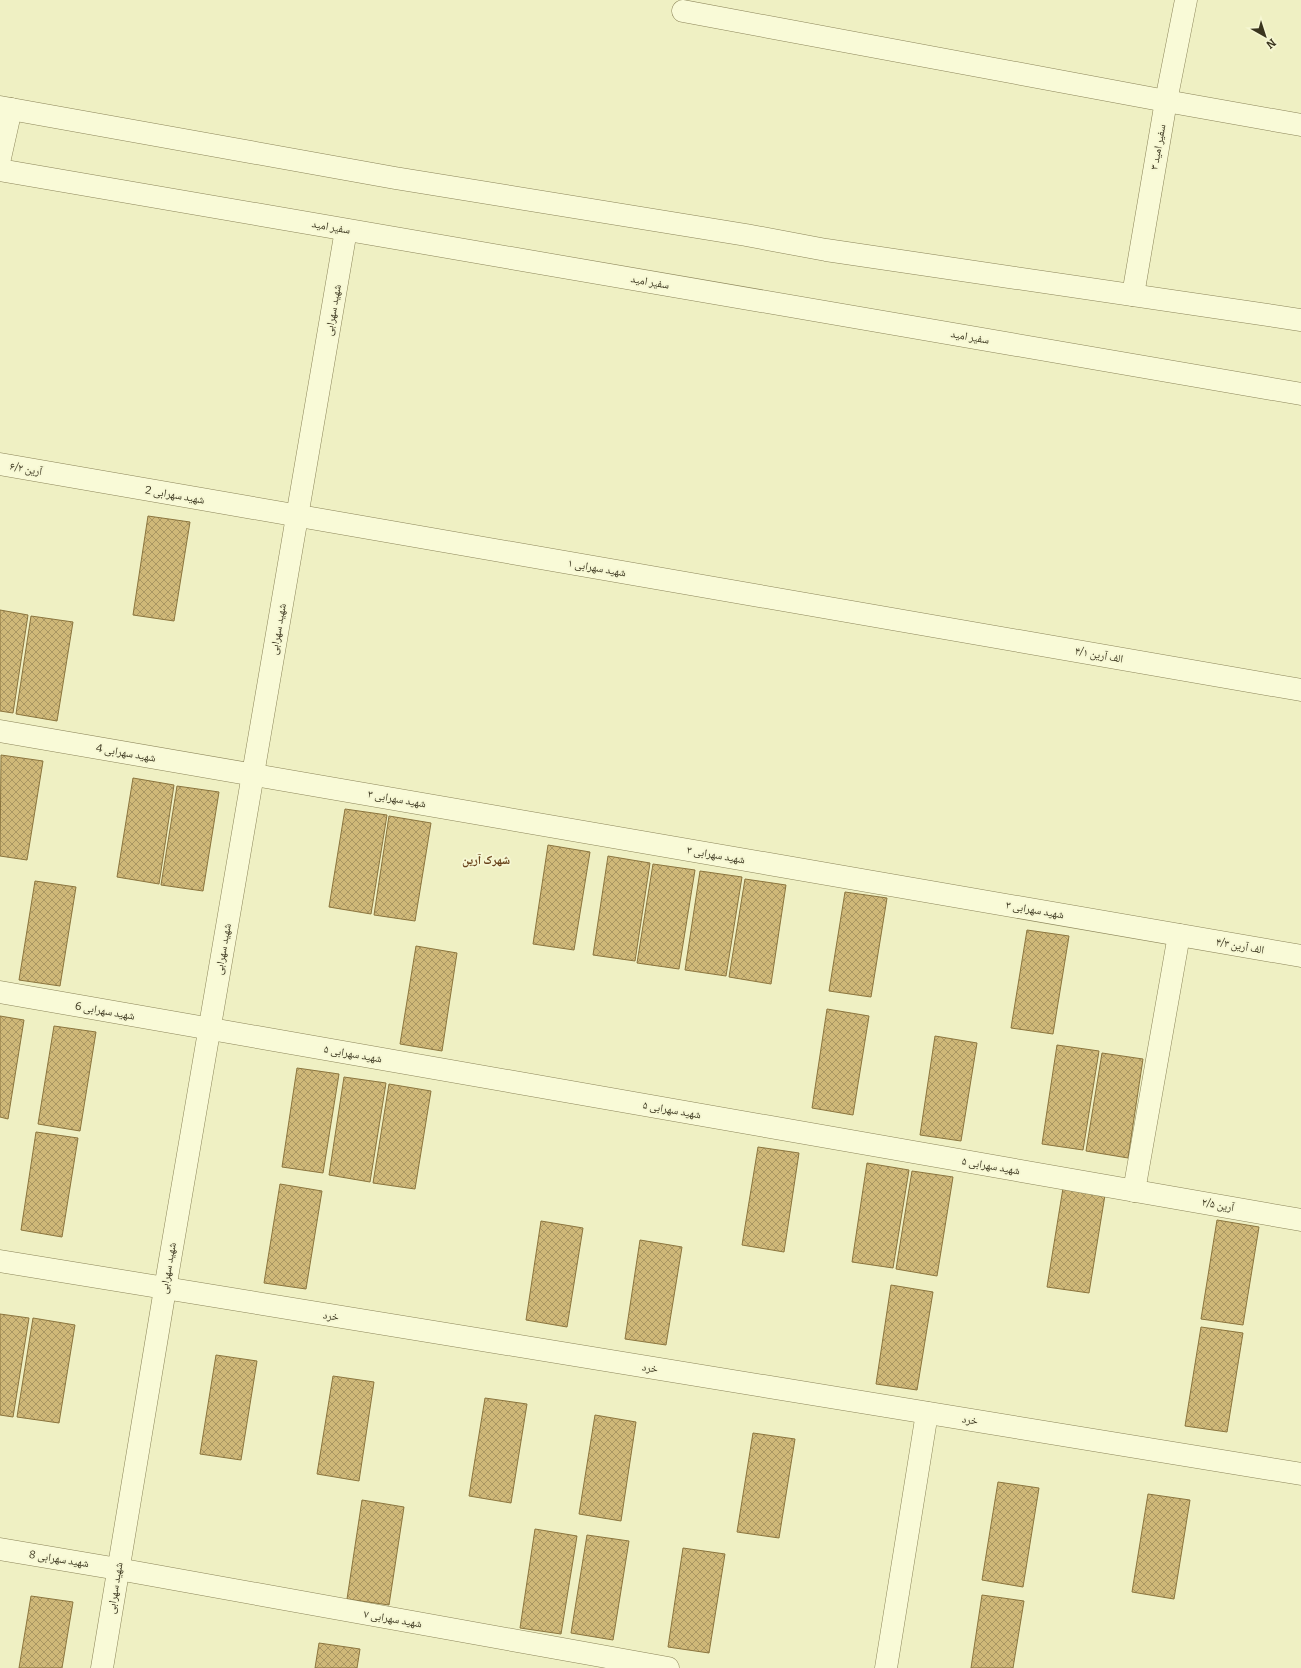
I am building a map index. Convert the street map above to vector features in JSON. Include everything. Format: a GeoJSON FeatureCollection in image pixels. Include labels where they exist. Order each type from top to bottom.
{"type":"FeatureCollection","features":[{"type":"Feature","properties":{"kind":"street","name":"سفیر امید ۳"},"geometry":{"type":"LineString","coordinates":[[1133,295],[1166,101],[1186,0]]}},
{"type":"Feature","properties":{"kind":"street"},"geometry":{"type":"LineString","coordinates":[[683,11],[1301,125]]}},
{"type":"Feature","properties":{"kind":"street"},"geometry":{"type":"LineString","coordinates":[[0,158],[6,108],[395,178],[746,235],[826,250],[1301,320]]}},
{"type":"Feature","properties":{"kind":"street","name":"سفیر امید"},"geometry":{"type":"LineString","coordinates":[[0,170],[1301,394]]}},
{"type":"Feature","properties":{"kind":"street","name":"شهید سهرابی"},"geometry":{"type":"LineString","coordinates":[[102,1668],[165,1289],[346,230]]}},
{"type":"Feature","properties":{"kind":"street","name":"۶/۲ آرین"},"geometry":{"type":"LineString","coordinates":[[0,464],[53,474]]}},
{"type":"Feature","properties":{"kind":"street","name":"شهید سهرابی 2"},"geometry":{"type":"LineString","coordinates":[[53,474],[298,516]]}},
{"type":"Feature","properties":{"kind":"street","name":"شهید سهرابی ۱"},"geometry":{"type":"LineString","coordinates":[[298,516],[897,620]]}},
{"type":"Feature","properties":{"kind":"street","name":"۴/۱ الف آرین"},"geometry":{"type":"LineString","coordinates":[[897,620],[1301,690]]}},
{"type":"Feature","properties":{"kind":"street","name":"شهید سهرابی 4"},"geometry":{"type":"LineString","coordinates":[[0,731],[253,774]]}},
{"type":"Feature","properties":{"kind":"street","name":"شهید سهرابی ۳"},"geometry":{"type":"LineString","coordinates":[[253,774],[1179,935]]}},
{"type":"Feature","properties":{"kind":"street"},"geometry":{"type":"LineString","coordinates":[[1134,1191],[1179,935]]}},
{"type":"Feature","properties":{"kind":"street","name":"۴/۳ الف آرین"},"geometry":{"type":"LineString","coordinates":[[1179,935],[1301,956]]}},
{"type":"Feature","properties":{"kind":"street","name":"شهید سهرابی 6"},"geometry":{"type":"LineString","coordinates":[[0,992],[210,1029]]}},
{"type":"Feature","properties":{"kind":"street","name":"شهید سهرابی ۵"},"geometry":{"type":"LineString","coordinates":[[210,1029],[1134,1191]]}},
{"type":"Feature","properties":{"kind":"street","name":"۲/۵ آرین"},"geometry":{"type":"LineString","coordinates":[[1134,1191],[1301,1220]]}},
{"type":"Feature","properties":{"kind":"street","name":"خرد"},"geometry":{"type":"LineString","coordinates":[[0,1261],[1301,1474]]}},
{"type":"Feature","properties":{"kind":"street"},"geometry":{"type":"LineString","coordinates":[[886,1668],[927,1413]]}},
{"type":"Feature","properties":{"kind":"street","name":"شهید سهرابی 8"},"geometry":{"type":"LineString","coordinates":[[0,1549],[118,1569]]}},
{"type":"Feature","properties":{"kind":"street","name":"شهید سهرابی ۷"},"geometry":{"type":"LineString","coordinates":[[118,1569],[668,1668]]}},
{"type":"Feature","properties":{"kind":"building"},"geometry":{"type":"Polygon","coordinates":[[[148,516],[190,522],[174,621],[133,615],[148,516]]]}},
{"type":"Feature","properties":{"kind":"building"},"geometry":{"type":"Polygon","coordinates":[[[0,610],[28,615],[13,713],[0,711],[0,610]]]}},
{"type":"Feature","properties":{"kind":"building"},"geometry":{"type":"Polygon","coordinates":[[[31,616],[73,622],[57,721],[16,714],[31,616]]]}},
{"type":"Feature","properties":{"kind":"building"},"geometry":{"type":"Polygon","coordinates":[[[1,755],[43,761],[27,860],[0,856],[1,755]]]}},
{"type":"Feature","properties":{"kind":"building"},"geometry":{"type":"Polygon","coordinates":[[[133,778],[174,785],[159,884],[117,877],[133,778]]]}},
{"type":"Feature","properties":{"kind":"building"},"geometry":{"type":"Polygon","coordinates":[[[177,786],[219,792],[203,891],[161,885],[177,786]]]}},
{"type":"Feature","properties":{"kind":"building"},"geometry":{"type":"Polygon","coordinates":[[[345,809],[387,815],[371,914],[329,907],[345,809]]]}},
{"type":"Feature","properties":{"kind":"building"},"geometry":{"type":"Polygon","coordinates":[[[389,816],[431,823],[415,921],[374,915],[389,816]]]}},
{"type":"Feature","properties":{"kind":"building"},"geometry":{"type":"Polygon","coordinates":[[[548,845],[590,852],[574,950],[533,944],[548,845]]]}},
{"type":"Feature","properties":{"kind":"building"},"geometry":{"type":"Polygon","coordinates":[[[608,856],[650,863],[635,961],[593,955],[608,856]]]}},
{"type":"Feature","properties":{"kind":"building"},"geometry":{"type":"Polygon","coordinates":[[[653,864],[695,870],[679,969],[637,963],[653,864]]]}},
{"type":"Feature","properties":{"kind":"building"},"geometry":{"type":"Polygon","coordinates":[[[700,871],[742,877],[726,976],[685,970],[700,871]]]}},
{"type":"Feature","properties":{"kind":"building"},"geometry":{"type":"Polygon","coordinates":[[[745,879],[786,885],[771,984],[729,977],[745,879]]]}},
{"type":"Feature","properties":{"kind":"building"},"geometry":{"type":"Polygon","coordinates":[[[35,881],[76,887],[60,986],[19,980],[35,881]]]}},
{"type":"Feature","properties":{"kind":"building"},"geometry":{"type":"Polygon","coordinates":[[[845,892],[887,898],[871,997],[829,991],[845,892]]]}},
{"type":"Feature","properties":{"kind":"building"},"geometry":{"type":"Polygon","coordinates":[[[1027,930],[1069,936],[1053,1034],[1011,1028],[1027,930]]]}},
{"type":"Feature","properties":{"kind":"building"},"geometry":{"type":"Polygon","coordinates":[[[416,946],[457,953],[442,1051],[400,1044],[416,946]]]}},
{"type":"Feature","properties":{"kind":"building"},"geometry":{"type":"Polygon","coordinates":[[[827,1009],[869,1016],[853,1115],[812,1108],[827,1009]]]}},
{"type":"Feature","properties":{"kind":"building"},"geometry":{"type":"Polygon","coordinates":[[[0,1016],[24,1020],[8,1119],[0,1117],[0,1016]]]}},
{"type":"Feature","properties":{"kind":"building"},"geometry":{"type":"Polygon","coordinates":[[[54,1026],[96,1032],[80,1131],[38,1124],[54,1026]]]}},
{"type":"Feature","properties":{"kind":"building"},"geometry":{"type":"Polygon","coordinates":[[[935,1036],[977,1043],[961,1141],[920,1135],[935,1036]]]}},
{"type":"Feature","properties":{"kind":"building"},"geometry":{"type":"Polygon","coordinates":[[[1057,1045],[1099,1051],[1083,1150],[1042,1144],[1057,1045]]]}},
{"type":"Feature","properties":{"kind":"building"},"geometry":{"type":"Polygon","coordinates":[[[1102,1053],[1143,1059],[1128,1158],[1086,1151],[1102,1053]]]}},
{"type":"Feature","properties":{"kind":"building"},"geometry":{"type":"Polygon","coordinates":[[[297,1068],[339,1074],[323,1173],[282,1167],[297,1068]]]}},
{"type":"Feature","properties":{"kind":"building"},"geometry":{"type":"Polygon","coordinates":[[[344,1077],[386,1083],[370,1182],[329,1175],[344,1077]]]}},
{"type":"Feature","properties":{"kind":"building"},"geometry":{"type":"Polygon","coordinates":[[[389,1084],[431,1091],[415,1189],[373,1183],[389,1084]]]}},
{"type":"Feature","properties":{"kind":"building"},"geometry":{"type":"Polygon","coordinates":[[[36,1132],[78,1138],[62,1237],[21,1230],[36,1132]]]}},
{"type":"Feature","properties":{"kind":"building"},"geometry":{"type":"Polygon","coordinates":[[[758,1147],[799,1153],[784,1252],[742,1245],[758,1147]]]}},
{"type":"Feature","properties":{"kind":"building"},"geometry":{"type":"Polygon","coordinates":[[[867,1163],[909,1170],[893,1268],[852,1262],[867,1163]]]}},
{"type":"Feature","properties":{"kind":"building"},"geometry":{"type":"Polygon","coordinates":[[[912,1171],[953,1177],[937,1276],[896,1269],[912,1171]]]}},
{"type":"Feature","properties":{"kind":"building"},"geometry":{"type":"Polygon","coordinates":[[[280,1184],[322,1191],[306,1289],[264,1283],[280,1184]]]}},
{"type":"Feature","properties":{"kind":"building"},"geometry":{"type":"Polygon","coordinates":[[[1063,1188],[1105,1195],[1089,1293],[1047,1287],[1063,1188]]]}},
{"type":"Feature","properties":{"kind":"building"},"geometry":{"type":"Polygon","coordinates":[[[1217,1220],[1259,1227],[1243,1325],[1201,1319],[1217,1220]]]}},
{"type":"Feature","properties":{"kind":"building"},"geometry":{"type":"Polygon","coordinates":[[[541,1221],[583,1228],[567,1327],[526,1320],[541,1221]]]}},
{"type":"Feature","properties":{"kind":"building"},"geometry":{"type":"Polygon","coordinates":[[[640,1240],[682,1247],[666,1345],[625,1339],[640,1240]]]}},
{"type":"Feature","properties":{"kind":"building"},"geometry":{"type":"Polygon","coordinates":[[[891,1285],[933,1292],[917,1390],[876,1384],[891,1285]]]}},
{"type":"Feature","properties":{"kind":"building"},"geometry":{"type":"Polygon","coordinates":[[[0,1314],[29,1318],[13,1417],[0,1415],[0,1314]]]}},
{"type":"Feature","properties":{"kind":"building"},"geometry":{"type":"Polygon","coordinates":[[[33,1318],[75,1325],[59,1423],[17,1417],[33,1318]]]}},
{"type":"Feature","properties":{"kind":"building"},"geometry":{"type":"Polygon","coordinates":[[[1201,1327],[1243,1333],[1227,1432],[1185,1426],[1201,1327]]]}},
{"type":"Feature","properties":{"kind":"building"},"geometry":{"type":"Polygon","coordinates":[[[216,1355],[257,1361],[241,1460],[200,1454],[216,1355]]]}},
{"type":"Feature","properties":{"kind":"building"},"geometry":{"type":"Polygon","coordinates":[[[333,1376],[374,1382],[359,1481],[317,1474],[333,1376]]]}},
{"type":"Feature","properties":{"kind":"building"},"geometry":{"type":"Polygon","coordinates":[[[485,1398],[527,1404],[511,1503],[469,1496],[485,1398]]]}},
{"type":"Feature","properties":{"kind":"building"},"geometry":{"type":"Polygon","coordinates":[[[595,1415],[636,1422],[621,1521],[579,1514],[595,1415]]]}},
{"type":"Feature","properties":{"kind":"building"},"geometry":{"type":"Polygon","coordinates":[[[753,1433],[795,1439],[779,1538],[737,1532],[753,1433]]]}},
{"type":"Feature","properties":{"kind":"building"},"geometry":{"type":"Polygon","coordinates":[[[998,1482],[1039,1488],[1023,1587],[982,1580],[998,1482]]]}},
{"type":"Feature","properties":{"kind":"building"},"geometry":{"type":"Polygon","coordinates":[[[1148,1494],[1190,1500],[1174,1599],[1132,1592],[1148,1494]]]}},
{"type":"Feature","properties":{"kind":"building"},"geometry":{"type":"Polygon","coordinates":[[[362,1500],[404,1507],[389,1605],[347,1599],[362,1500]]]}},
{"type":"Feature","properties":{"kind":"building"},"geometry":{"type":"Polygon","coordinates":[[[535,1529],[577,1536],[561,1634],[520,1628],[535,1529]]]}},
{"type":"Feature","properties":{"kind":"building"},"geometry":{"type":"Polygon","coordinates":[[[587,1535],[629,1541],[613,1640],[571,1633],[587,1535]]]}},
{"type":"Feature","properties":{"kind":"building"},"geometry":{"type":"Polygon","coordinates":[[[683,1548],[725,1554],[709,1653],[668,1647],[683,1548]]]}},
{"type":"Feature","properties":{"kind":"building"},"geometry":{"type":"Polygon","coordinates":[[[982,1595],[1024,1601],[1013,1668],[971,1668],[982,1595]]]}},
{"type":"Feature","properties":{"kind":"building"},"geometry":{"type":"Polygon","coordinates":[[[31,1596],[73,1602],[62,1668],[19,1668],[31,1596]]]}},
{"type":"Feature","properties":{"kind":"building"},"geometry":{"type":"Polygon","coordinates":[[[319,1643],[360,1649],[357,1668],[315,1668],[319,1643]]]}},
{"type":"Feature","properties":{"kind":"district","name":"شهرک آرین"},"geometry":{"type":"Point","coordinates":[486,860]}}]}
